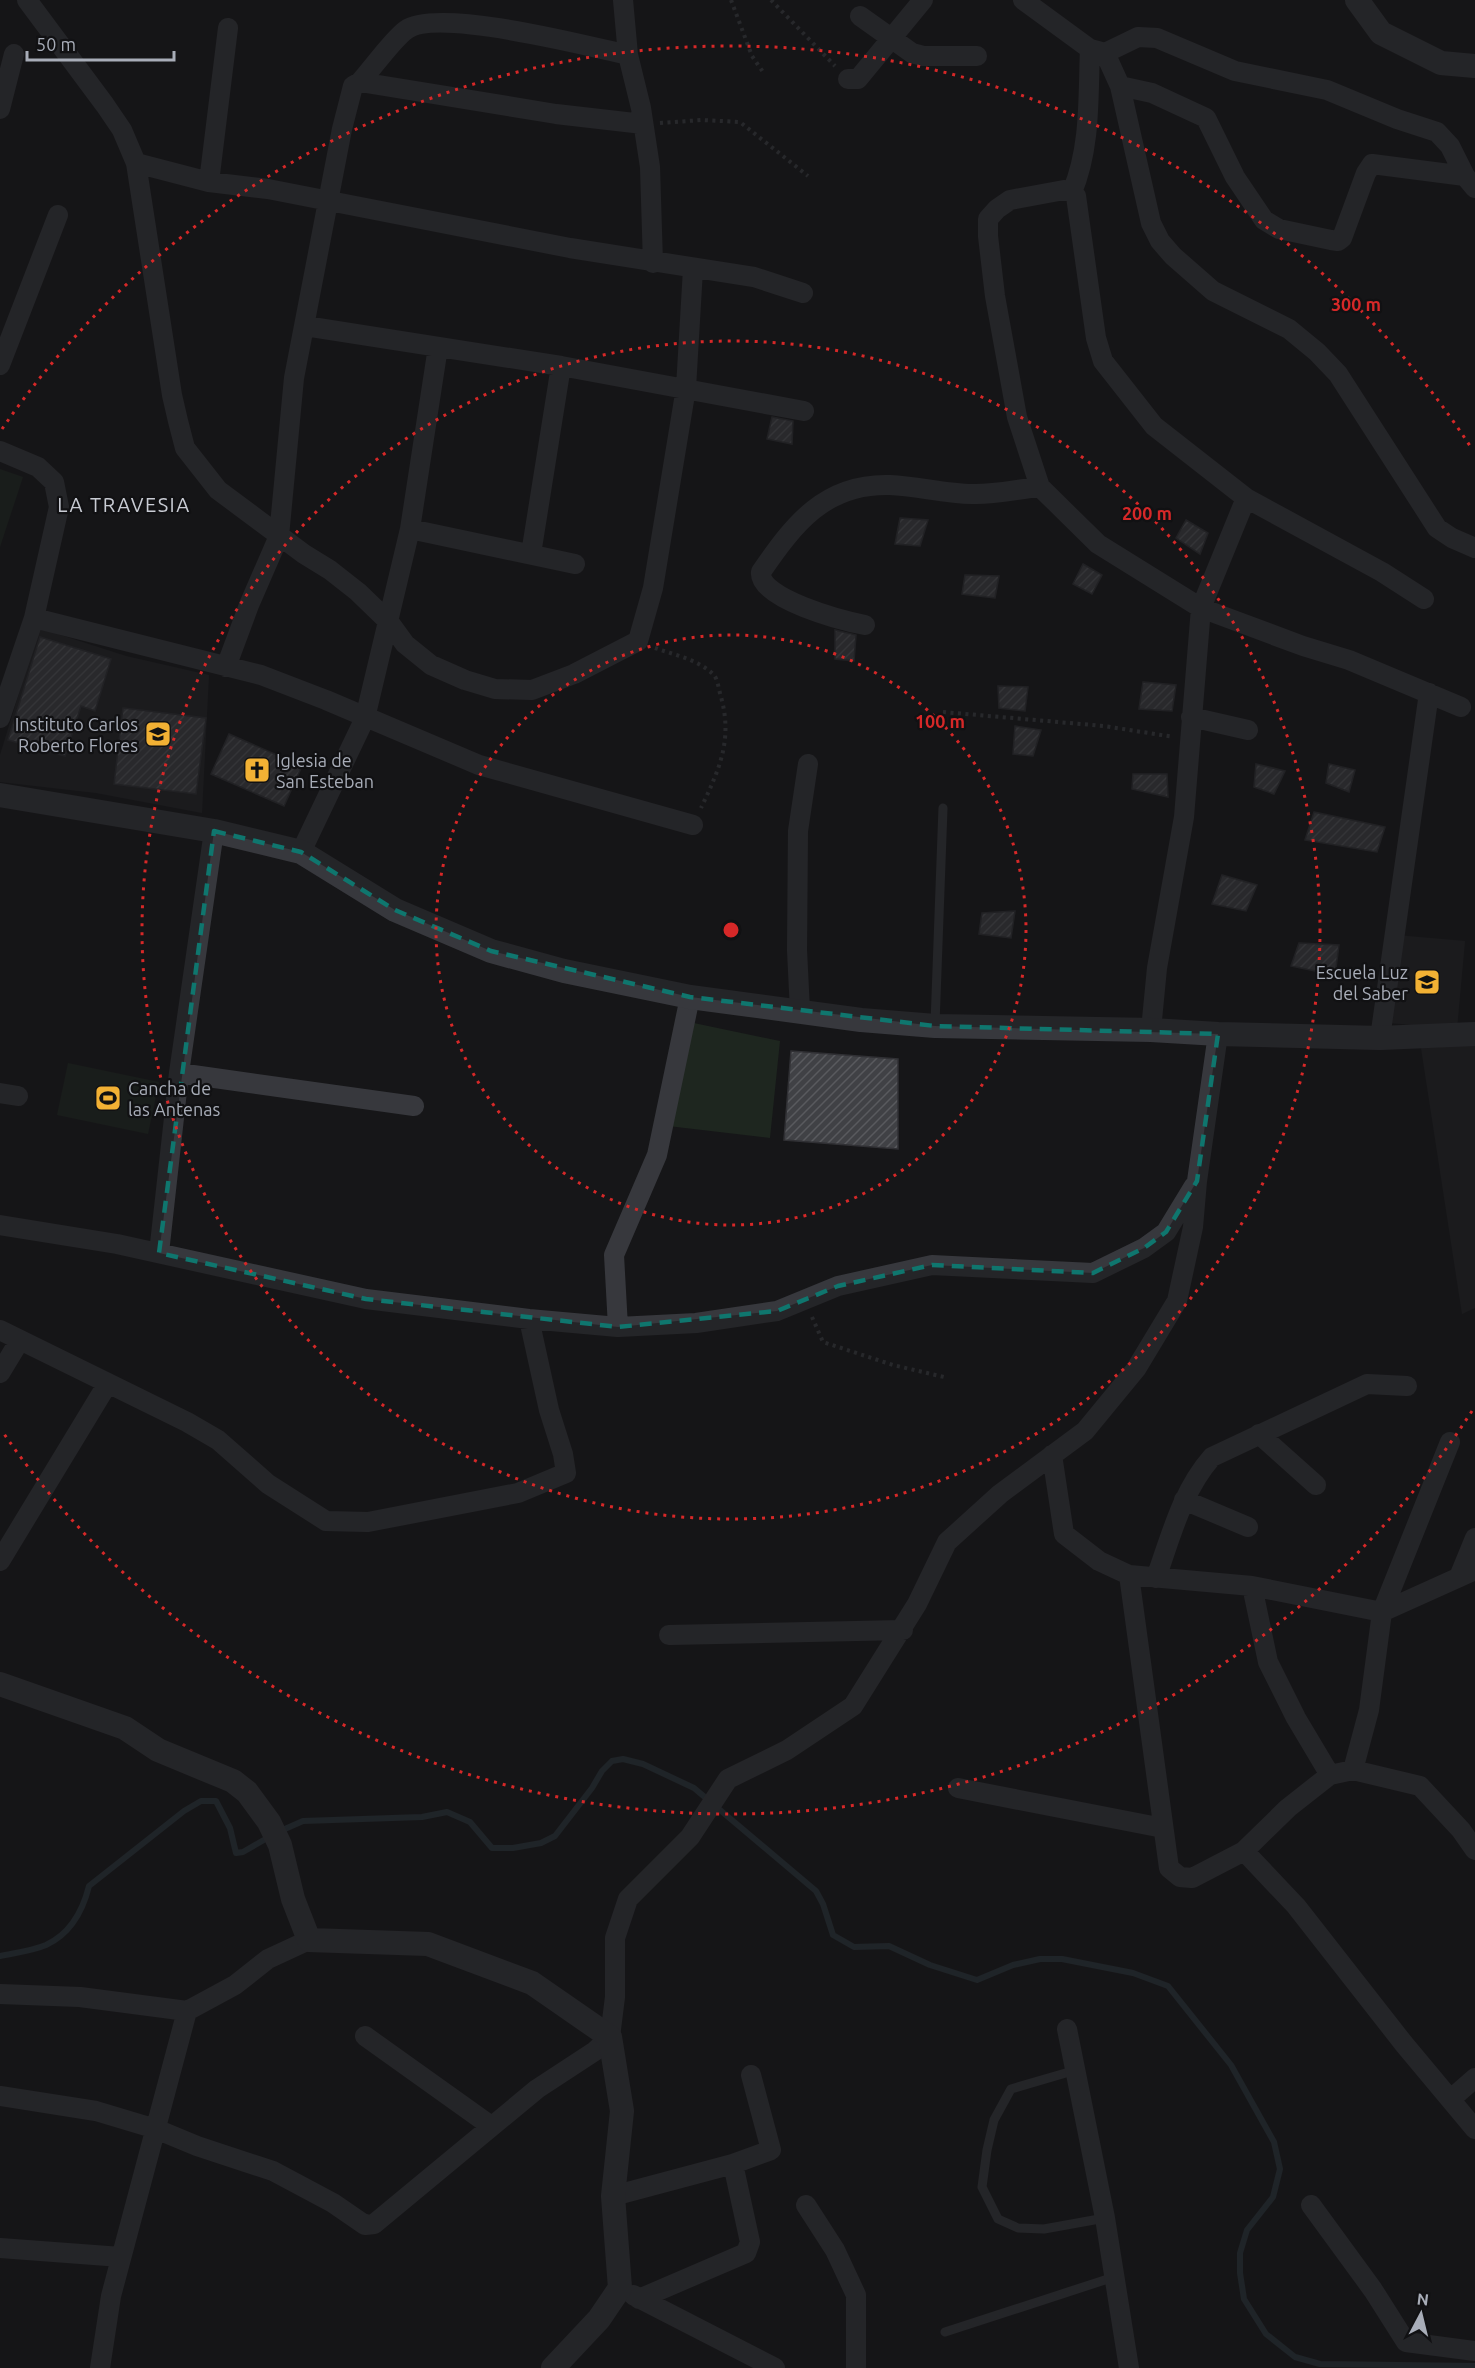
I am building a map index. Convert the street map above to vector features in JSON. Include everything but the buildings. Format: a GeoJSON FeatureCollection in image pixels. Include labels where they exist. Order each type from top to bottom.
{"type":"FeatureCollection","features":[{"type":"Feature","properties":{"kind":"street"},"geometry":{"type":"LineString","coordinates":[[27,0],[122,130],[136,163],[172,395],[186,448],[218,490],[358,592],[389,622],[405,644],[431,665],[465,680],[495,689],[532,690],[574,674],[638,641],[653,588],[686,388],[693,269]]}},
{"type":"Feature","properties":{"kind":"street"},"geometry":{"type":"LineString","coordinates":[[623,0],[628,55],[650,167],[653,263]]}},
{"type":"Feature","properties":{"kind":"street"},"geometry":{"type":"LineString","coordinates":[[848,79],[858,80],[923,0]]}},
{"type":"Feature","properties":{"kind":"street"},"geometry":{"type":"LineString","coordinates":[[1023,0],[1097,51],[1120,86],[1146,204],[1151,223],[1160,241],[1173,256],[1213,291],[1289,329],[1317,352],[1338,374],[1437,528],[1452,538],[1475,548]]}},
{"type":"Feature","properties":{"kind":"street"},"geometry":{"type":"LineString","coordinates":[[1357,0],[1381,33],[1441,63],[1475,66]]}},
{"type":"Feature","properties":{"kind":"street"},"geometry":{"type":"LineString","coordinates":[[861,16],[912,53],[923,56],[977,56]]}},
{"type":"Feature","properties":{"kind":"street"},"geometry":{"type":"LineString","coordinates":[[226,668],[256,587],[279,536],[294,378],[353,86],[360,82],[406,29],[423,23],[441,22],[517,30],[628,55]]}},
{"type":"Feature","properties":{"kind":"street"},"geometry":{"type":"LineString","coordinates":[[208,182],[228,28]]}},
{"type":"Feature","properties":{"kind":"street"},"geometry":{"type":"LineString","coordinates":[[1097,51],[1138,37],[1157,38],[1235,71],[1327,90],[1397,119],[1437,132],[1450,146],[1470,182]]}},
{"type":"Feature","properties":{"kind":"street"},"geometry":{"type":"LineString","coordinates":[[1072,192],[1080,173],[1084,151],[1097,51]]}},
{"type":"Feature","properties":{"kind":"street"},"geometry":{"type":"LineString","coordinates":[[0,109],[14,54]]}},
{"type":"Feature","properties":{"kind":"street"},"geometry":{"type":"LineString","coordinates":[[360,82],[556,114],[643,124]]}},
{"type":"Feature","properties":{"kind":"street"},"geometry":{"type":"LineString","coordinates":[[1120,86],[1152,93],[1206,118],[1235,177],[1264,220],[1279,230],[1338,241],[1342,238],[1366,173],[1372,164],[1470,182]]}},
{"type":"Feature","properties":{"kind":"street"},"geometry":{"type":"LineString","coordinates":[[136,163],[208,182],[268,189],[653,263],[761,278],[803,293]]}},
{"type":"Feature","properties":{"kind":"street"},"geometry":{"type":"LineString","coordinates":[[1424,599],[1382,572],[1246,498],[1154,426],[1103,361],[1096,338],[1076,196],[1072,192],[1064,190],[1010,200],[988,219],[995,296],[1017,417],[1040,487],[1098,544],[1201,608],[1303,646],[1349,660],[1461,707]]}},
{"type":"Feature","properties":{"kind":"street"},"geometry":{"type":"LineString","coordinates":[[0,365],[58,215]]}},
{"type":"Feature","properties":{"kind":"street"},"geometry":{"type":"LineString","coordinates":[[305,326],[561,366],[804,411]]}},
{"type":"Feature","properties":{"kind":"street"},"geometry":{"type":"LineString","coordinates":[[301,852],[365,718],[410,529],[438,347]]}},
{"type":"Feature","properties":{"kind":"street"},"geometry":{"type":"LineString","coordinates":[[531,554],[561,366]]}},
{"type":"Feature","properties":{"kind":"street"},"geometry":{"type":"LineString","coordinates":[[0,451],[38,467],[54,482],[59,507],[34,618],[0,718]]}},
{"type":"Feature","properties":{"kind":"street"},"geometry":{"type":"LineString","coordinates":[[865,625],[819,614],[795,604],[764,584],[760,578],[761,572],[805,515],[825,500],[856,487],[888,485],[971,495],[1040,487]]}},
{"type":"Feature","properties":{"kind":"street"},"geometry":{"type":"LineString","coordinates":[[1150,1030],[1156,968],[1184,817],[1201,608],[1246,498]]}},
{"type":"Feature","properties":{"kind":"street"},"geometry":{"type":"LineString","coordinates":[[410,529],[576,564]]}},
{"type":"Feature","properties":{"kind":"street"},"geometry":{"type":"LineString","coordinates":[[34,618],[269,678],[479,765],[693,825]]}},
{"type":"Feature","properties":{"kind":"street"},"geometry":{"type":"LineString","coordinates":[[1380,1038],[1428,693]]}},
{"type":"Feature","properties":{"kind":"street"},"geometry":{"type":"LineString","coordinates":[[1191,717],[1248,730]]}},
{"type":"Feature","properties":{"kind":"street"},"geometry":{"type":"LineString","coordinates":[[800,1011],[797,950],[798,831],[808,764]]}},
{"type":"Feature","properties":{"kind":"street"},"geometry":{"type":"LineString","coordinates":[[0,795],[214,831],[301,852],[395,910],[491,951],[564,971],[690,998],[861,1020],[935,1026],[1380,1038],[1475,1034]]}},
{"type":"Feature","properties":{"kind":"street"},"geometry":{"type":"LineString","coordinates":[[159,1252],[179,1073],[214,831]]}},
{"type":"Feature","properties":{"kind":"street"},"geometry":{"type":"LineString","coordinates":[[618,1327],[615,1255],[657,1155],[690,998]]}},
{"type":"Feature","properties":{"kind":"street"},"geometry":{"type":"LineString","coordinates":[[629,2293],[613,2196],[622,2110],[610,2037],[615,1997],[615,1938],[628,1899],[690,1837],[728,1779],[787,1750],[853,1706],[903,1630],[947,1542],[1000,1494],[1085,1431],[1136,1369],[1177,1301],[1193,1227],[1197,1181],[1218,1034]]}},
{"type":"Feature","properties":{"kind":"street"},"geometry":{"type":"LineString","coordinates":[[179,1073],[414,1106]]}},
{"type":"Feature","properties":{"kind":"street"},"geometry":{"type":"LineString","coordinates":[[0,1225],[159,1252],[366,1299],[529,1319],[618,1327],[696,1323],[777,1311],[838,1286],[932,1264],[1093,1273],[1144,1248],[1166,1232],[1197,1181]]}},
{"type":"Feature","properties":{"kind":"street"},"geometry":{"type":"LineString","coordinates":[[0,1330],[218,1440],[268,1484],[326,1521],[368,1522],[518,1493],[566,1473],[563,1454],[549,1410],[529,1319]]}},
{"type":"Feature","properties":{"kind":"street"},"geometry":{"type":"LineString","coordinates":[[0,1373],[20,1340]]}},
{"type":"Feature","properties":{"kind":"street"},"geometry":{"type":"LineString","coordinates":[[0,1561],[108,1383]]}},
{"type":"Feature","properties":{"kind":"street"},"geometry":{"type":"LineString","coordinates":[[1156,1578],[1184,1500],[1197,1474],[1212,1457],[1367,1384],[1407,1386]]}},
{"type":"Feature","properties":{"kind":"street"},"geometry":{"type":"LineString","coordinates":[[1259,1434],[1316,1485]]}},
{"type":"Feature","properties":{"kind":"street"},"geometry":{"type":"LineString","coordinates":[[1353,1770],[1369,1710],[1382,1612],[1450,1443]]}},
{"type":"Feature","properties":{"kind":"street"},"geometry":{"type":"LineString","coordinates":[[1052,1455],[1064,1534],[1099,1561],[1130,1575],[1252,1586],[1382,1612],[1467,1573],[1475,1538]]}},
{"type":"Feature","properties":{"kind":"street"},"geometry":{"type":"LineString","coordinates":[[1184,1500],[1248,1527]]}},
{"type":"Feature","properties":{"kind":"street"},"geometry":{"type":"LineString","coordinates":[[1130,1575],[1169,1868],[1180,1877],[1192,1878],[1244,1851],[1288,1808],[1330,1775],[1353,1770],[1420,1786],[1461,1830],[1475,1850]]}},
{"type":"Feature","properties":{"kind":"street"},"geometry":{"type":"LineString","coordinates":[[1252,1586],[1268,1662],[1296,1718],[1330,1775]]}},
{"type":"Feature","properties":{"kind":"street"},"geometry":{"type":"LineString","coordinates":[[669,1635],[903,1630]]}},
{"type":"Feature","properties":{"kind":"street"},"geometry":{"type":"LineString","coordinates":[[0,1684],[124,1728],[158,1750],[233,1781],[247,1792],[269,1822],[280,1845],[293,1899],[309,1940]]}},
{"type":"Feature","properties":{"kind":"street"},"geometry":{"type":"LineString","coordinates":[[958,1788],[1163,1828]]}},
{"type":"Feature","properties":{"kind":"street"},"geometry":{"type":"LineString","coordinates":[[1244,1851],[1296,1906],[1404,2044],[1475,2128]]}},
{"type":"Feature","properties":{"kind":"street"},"geometry":{"type":"LineString","coordinates":[[0,1994],[80,1997],[186,2011],[235,1984],[268,1959],[309,1940],[428,1944],[532,1983],[610,2037]]}},
{"type":"Feature","properties":{"kind":"street"},"geometry":{"type":"LineString","coordinates":[[100,2368],[111,2296],[186,2011]]}},
{"type":"Feature","properties":{"kind":"street"},"geometry":{"type":"LineString","coordinates":[[1067,2029],[1105,2218],[1129,2368]]}},
{"type":"Feature","properties":{"kind":"street"},"geometry":{"type":"LineString","coordinates":[[365,2036],[491,2126]]}},
{"type":"Feature","properties":{"kind":"street"},"geometry":{"type":"LineString","coordinates":[[0,2096],[96,2111],[156,2129],[197,2146],[273,2171],[365,2224],[374,2224],[537,2089],[595,2051],[610,2037]]}},
{"type":"Feature","properties":{"kind":"street"},"geometry":{"type":"LineString","coordinates":[[613,2196],[733,2164],[771,2150],[751,2075]]}},
{"type":"Feature","properties":{"kind":"street"},"geometry":{"type":"LineString","coordinates":[[1451,2099],[1475,2078]]}},
{"type":"Feature","properties":{"kind":"street"},"geometry":{"type":"LineString","coordinates":[[554,2368],[599,2319],[629,2293],[746,2253],[750,2242],[733,2164]]}},
{"type":"Feature","properties":{"kind":"street"},"geometry":{"type":"LineString","coordinates":[[806,2205],[835,2250],[856,2295],[856,2368]]}},
{"type":"Feature","properties":{"kind":"street"},"geometry":{"type":"LineString","coordinates":[[1311,2205],[1373,2290],[1406,2342],[1475,2350]]}},
{"type":"Feature","properties":{"kind":"street"},"geometry":{"type":"LineString","coordinates":[[0,2248],[121,2257]]}},
{"type":"Feature","properties":{"kind":"street"},"geometry":{"type":"LineString","coordinates":[[629,2293],[770,2367]]}},
{"type":"Feature","properties":{"kind":"lane"},"geometry":{"type":"LineString","coordinates":[[935,1026],[944,808]]}},
{"type":"Feature","properties":{"kind":"lane"},"geometry":{"type":"LineString","coordinates":[[1076,2070],[1011,2089],[994,2120],[982,2187],[998,2219],[1018,2229],[1044,2229],[1105,2218]]}},
{"type":"Feature","properties":{"kind":"lane"},"geometry":{"type":"LineString","coordinates":[[945,2332],[1114,2277]]}},
{"type":"Feature","properties":{"kind":"path"},"geometry":{"type":"LineString","coordinates":[[731,0],[752,56],[763,72]]}},
{"type":"Feature","properties":{"kind":"path"},"geometry":{"type":"LineString","coordinates":[[771,0],[848,79]]}},
{"type":"Feature","properties":{"kind":"path"},"geometry":{"type":"LineString","coordinates":[[643,124],[702,120],[740,122],[808,176]]}},
{"type":"Feature","properties":{"kind":"path"},"geometry":{"type":"LineString","coordinates":[[638,641],[695,662],[716,677],[725,710],[727,742],[711,788],[693,825]]}},
{"type":"Feature","properties":{"kind":"path"},"geometry":{"type":"LineString","coordinates":[[943,712],[1104,726],[1189,739]]}},
{"type":"Feature","properties":{"kind":"path"},"geometry":{"type":"LineString","coordinates":[[804,1300],[823,1342],[893,1365],[944,1377]]}},
{"type":"Feature","properties":{"kind":"highlighted area"},"geometry":{"type":"Polygon","coordinates":[[[214,831],[301,852],[395,910],[491,951],[690,997],[935,1026],[1218,1034],[1197,1181],[1166,1232],[1144,1248],[1093,1273],[932,1265],[838,1286],[777,1311],[618,1327],[366,1299],[159,1253],[214,831]]]}},
{"type":"Feature","properties":{"kind":"shaded area"},"geometry":{"type":"Polygon","coordinates":[[[0,469],[23,477],[0,547],[0,469]]]}},
{"type":"Feature","properties":{"kind":"shaded area"},"geometry":{"type":"Polygon","coordinates":[[[39,628],[126,656],[209,675],[202,813],[96,793],[0,782],[0,755],[39,628]]]}},
{"type":"Feature","properties":{"kind":"shaded area","name":"Escuela Luz del Saber"},"geometry":{"type":"Polygon","coordinates":[[[1396,935],[1465,941],[1457,1029],[1389,1023],[1396,935]]]}},
{"type":"Feature","properties":{"kind":"shaded area"},"geometry":{"type":"Polygon","coordinates":[[[689,1022],[780,1041],[770,1138],[668,1126],[689,1022]]]}},
{"type":"Feature","properties":{"kind":"shaded area"},"geometry":{"type":"Polygon","coordinates":[[[1475,1045],[1475,1308],[1462,1314],[1421,1048],[1475,1045]]]}},
{"type":"Feature","properties":{"kind":"shaded area","name":"Cancha de las Antenas"},"geometry":{"type":"Polygon","coordinates":[[[68,1063],[159,1082],[148,1134],[57,1115],[68,1063]]]}},
{"type":"Feature","properties":{"kind":"waterway"},"geometry":{"type":"LineString","coordinates":[[278,1832],[303,1821],[422,1817],[447,1812],[470,1822],[492,1848],[513,1848],[541,1843],[555,1836],[592,1788],[602,1771],[612,1761],[623,1759],[643,1764],[694,1788],[816,1891],[823,1904],[833,1935],[854,1947],[889,1946],[930,1965],[977,1980],[1013,1965],[1040,1959],[1062,1959],[1133,1973],[1168,1986],[1231,2065],[1274,2142],[1280,2169],[1273,2197],[1247,2230],[1240,2253],[1244,2299],[1266,2334],[1295,2357],[1320,2364],[1475,2366]]}},
{"type":"Feature","properties":{"kind":"waterway"},"geometry":{"type":"LineString","coordinates":[[0,1956],[41,1947],[62,1935],[79,1912],[89,1886],[184,1811],[201,1801],[216,1801],[230,1828],[236,1853],[243,1852],[269,1837]]}},
{"type":"Feature","properties":{"kind":"place","name":"Instituto Carlos Roberto Flores"},"geometry":{"type":"Point","coordinates":[158,734]}},
{"type":"Feature","properties":{"kind":"place","name":"Iglesia de San Esteban"},"geometry":{"type":"Point","coordinates":[257,770]}},
{"type":"Feature","properties":{"kind":"place","name":"Escuela Luz del Saber"},"geometry":{"type":"Point","coordinates":[1427,982]}},
{"type":"Feature","properties":{"kind":"place","name":"Cancha de las Antenas"},"geometry":{"type":"Point","coordinates":[108,1098]}},
{"type":"Feature","properties":{"kind":"district","name":"LA TRAVESIA"},"geometry":{"type":"Point","coordinates":[124,504]}}]}
